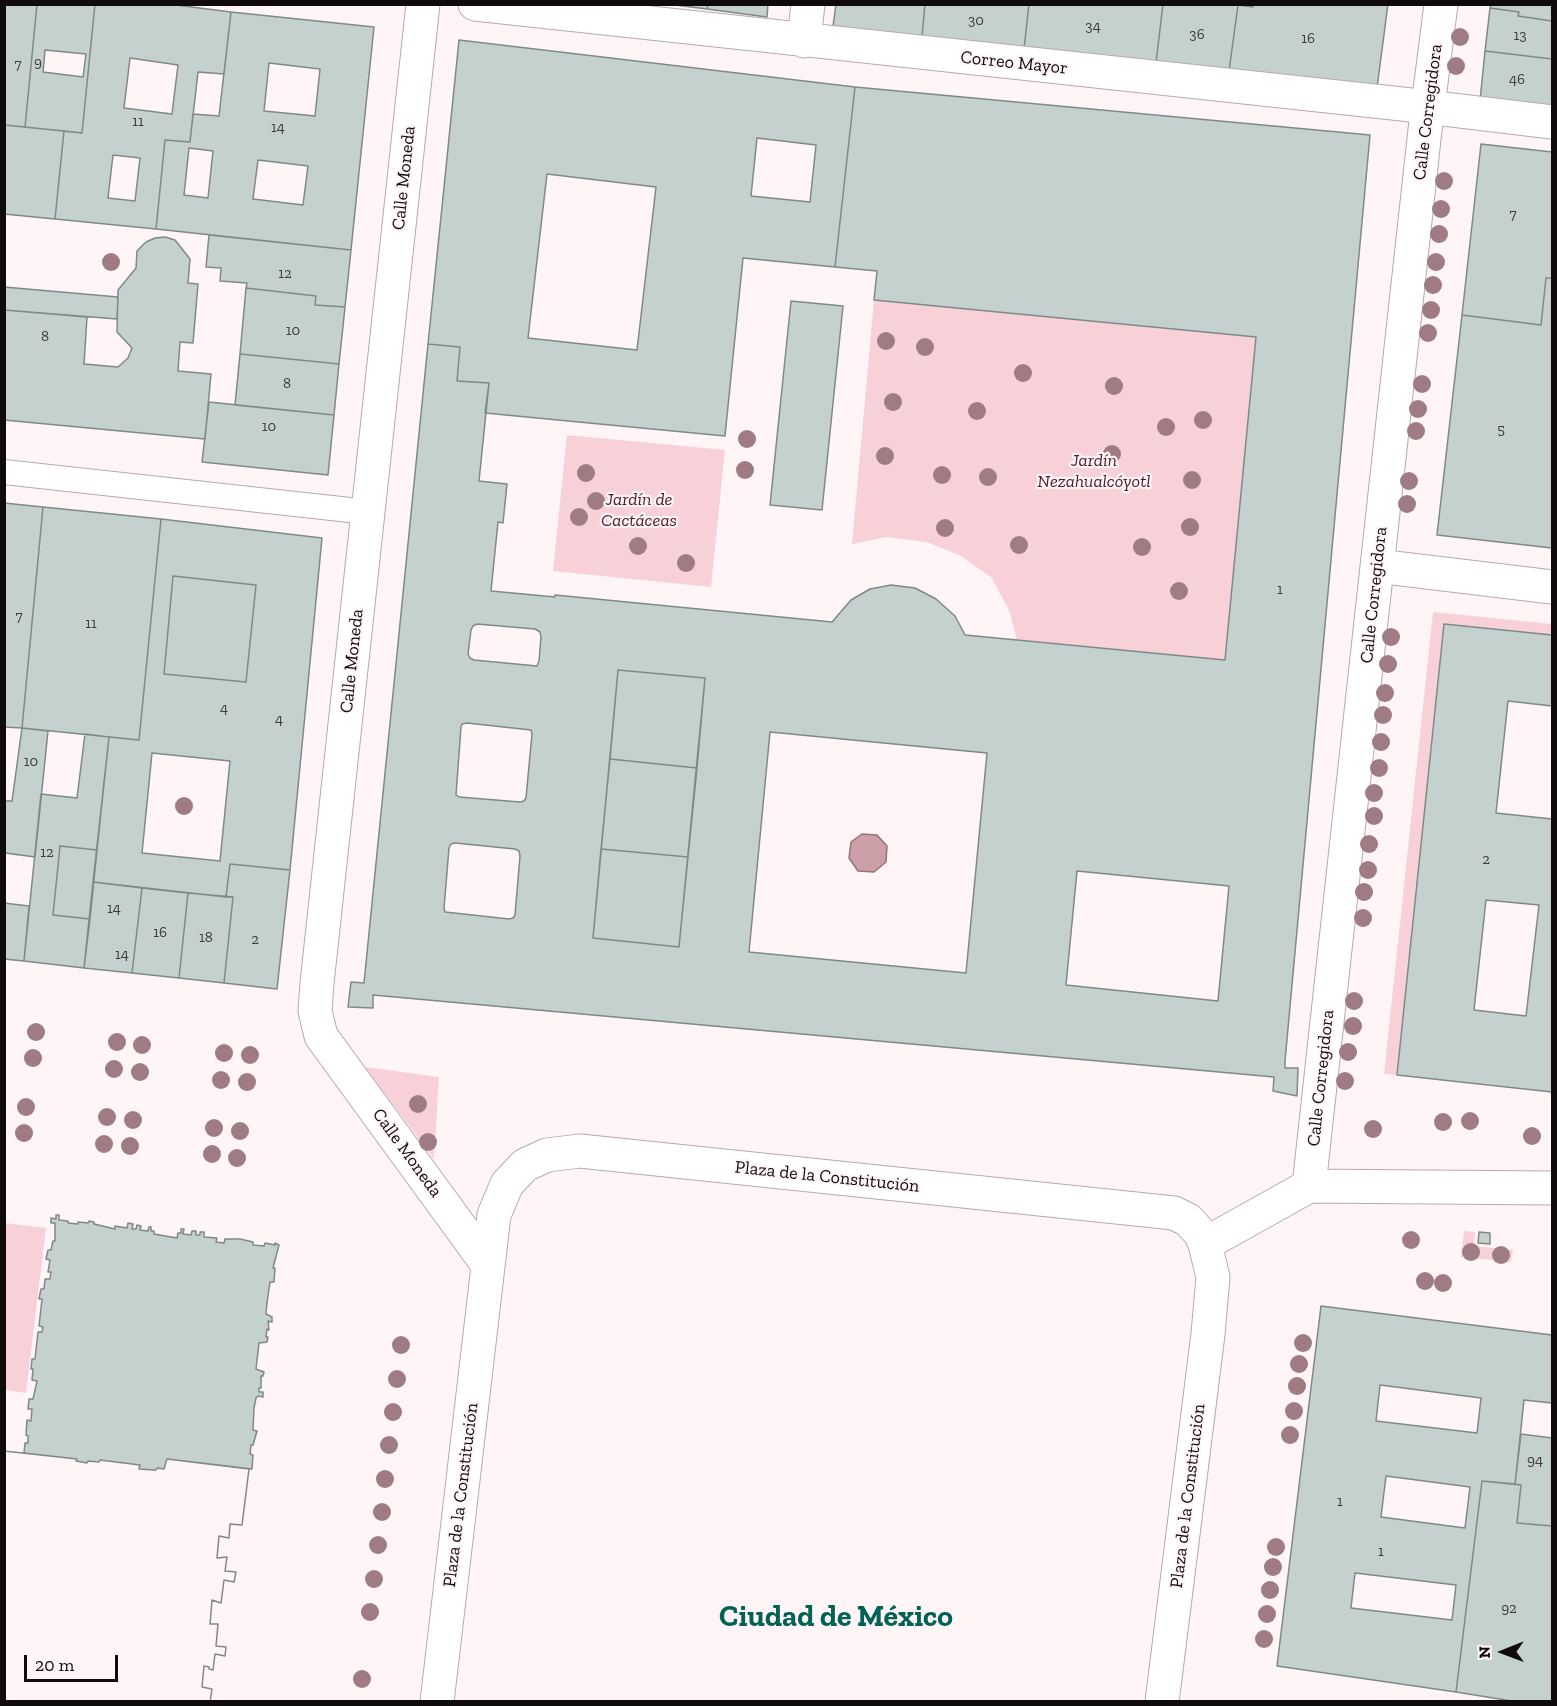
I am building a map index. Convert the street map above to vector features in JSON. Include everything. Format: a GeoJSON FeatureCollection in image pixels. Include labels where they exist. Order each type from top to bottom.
{"type":"FeatureCollection","features":[{"type":"Feature","properties":{"kind":"street","name":"Calle Moneda"},"geometry":{"type":"LineString","coordinates":[[423,4],[315,1011],[321,1036],[488,1265]]}},
{"type":"Feature","properties":{"kind":"street","name":"Correo Mayor"},"geometry":{"type":"LineString","coordinates":[[475,4],[1552,122]]}},
{"type":"Feature","properties":{"kind":"street"},"geometry":{"type":"LineString","coordinates":[[804,41],[808,4]]}},
{"type":"Feature","properties":{"kind":"street","name":"Calle Corregidora"},"geometry":{"type":"LineString","coordinates":[[1309,1186],[1441,4]]}},
{"type":"Feature","properties":{"kind":"street"},"geometry":{"type":"LineString","coordinates":[[4,472],[368,512]]}},
{"type":"Feature","properties":{"kind":"street"},"geometry":{"type":"LineString","coordinates":[[1377,566],[1552,586]]}},
{"type":"Feature","properties":{"kind":"street","name":"Plaza de la Constitución"},"geometry":{"type":"LineString","coordinates":[[436,1701],[494,1215],[507,1184],[525,1165],[547,1155],[580,1151],[1174,1213],[1188,1220],[1200,1233],[1205,1244],[1213,1277],[1208,1334],[1162,1701]]}},
{"type":"Feature","properties":{"kind":"street"},"geometry":{"type":"LineString","coordinates":[[1205,1244],[1309,1186],[1552,1188]]}},
{"type":"Feature","properties":{"kind":"green space","name":"Jardín Nezahualcóyotl"},"geometry":{"type":"Polygon","coordinates":[[[874,300],[1256,337],[1225,660],[1017,640],[1009,610],[991,577],[961,556],[927,542],[886,537],[852,544],[874,300]]]}},
{"type":"Feature","properties":{"kind":"green space","name":"Jardín de Cactáceas"},"geometry":{"type":"Polygon","coordinates":[[[567,435],[725,450],[711,587],[553,571],[567,435]]]}},
{"type":"Feature","properties":{"kind":"green space"},"geometry":{"type":"Polygon","coordinates":[[[1433,612],[1552,624],[1552,635],[1444,624],[1397,1075],[1384,1074],[1433,612]]]}},
{"type":"Feature","properties":{"kind":"green space"},"geometry":{"type":"Polygon","coordinates":[[[365,1067],[439,1077],[434,1159],[365,1067]]]}},
{"type":"Feature","properties":{"kind":"green space"},"geometry":{"type":"Polygon","coordinates":[[[5,1223],[46,1228],[26,1393],[5,1390],[5,1223]]]}},
{"type":"Feature","properties":{"kind":"green space"},"geometry":{"type":"Polygon","coordinates":[[[1464,1231],[1475,1232],[1474,1246],[1513,1250],[1511,1262],[1461,1257],[1464,1231]]]}},
{"type":"Feature","properties":{"kind":"shaded area"},"geometry":{"type":"Polygon","coordinates":[[[862,834],[877,835],[887,846],[886,862],[874,872],[858,871],[849,858],[851,842],[862,834]]]}},
{"type":"Feature","properties":{"kind":"building"},"geometry":{"type":"Polygon","coordinates":[[[4,4],[37,4],[25,127],[4,125],[4,4]]]}},
{"type":"Feature","properties":{"kind":"building"},"geometry":{"type":"Polygon","coordinates":[[[37,4],[95,4],[82,133],[25,127],[37,4]],[[45,50],[43,72],[83,77],[86,54],[45,50]]]}},
{"type":"Feature","properties":{"kind":"building"},"geometry":{"type":"Polygon","coordinates":[[[95,4],[168,4],[231,12],[224,74],[198,72],[190,142],[165,140],[156,229],[55,219],[64,131],[82,133],[95,4]],[[130,58],[124,108],[172,114],[178,65],[130,58]],[[113,155],[108,198],[135,201],[140,158],[113,155]]]}},
{"type":"Feature","properties":{"kind":"building"},"geometry":{"type":"Polygon","coordinates":[[[667,4],[708,4],[707,9],[667,4]]]}},
{"type":"Feature","properties":{"kind":"building"},"geometry":{"type":"Polygon","coordinates":[[[708,4],[768,4],[767,17],[707,9],[708,4]]]}},
{"type":"Feature","properties":{"kind":"building"},"geometry":{"type":"Polygon","coordinates":[[[836,4],[925,4],[922,37],[833,26],[836,4]]]}},
{"type":"Feature","properties":{"kind":"building"},"geometry":{"type":"Polygon","coordinates":[[[925,4],[1029,4],[1024,49],[922,37],[925,4]]]}},
{"type":"Feature","properties":{"kind":"building"},"geometry":{"type":"Polygon","coordinates":[[[1029,4],[1163,4],[1156,63],[1024,49],[1029,4]]]}},
{"type":"Feature","properties":{"kind":"building"},"geometry":{"type":"Polygon","coordinates":[[[1163,4],[1253,4],[1253,7],[1238,5],[1229,71],[1156,63],[1163,4]]]}},
{"type":"Feature","properties":{"kind":"building"},"geometry":{"type":"Polygon","coordinates":[[[1253,4],[1388,4],[1377,88],[1229,71],[1238,5],[1253,7],[1253,4]]]}},
{"type":"Feature","properties":{"kind":"building"},"geometry":{"type":"Polygon","coordinates":[[[1491,4],[1552,4],[1552,21],[1518,16],[1519,12],[1490,8],[1491,4]]]}},
{"type":"Feature","properties":{"kind":"building"},"geometry":{"type":"Polygon","coordinates":[[[1490,8],[1519,12],[1518,16],[1552,21],[1552,59],[1485,51],[1490,8]]]}},
{"type":"Feature","properties":{"kind":"building"},"geometry":{"type":"Polygon","coordinates":[[[231,12],[374,27],[351,250],[156,229],[165,140],[190,142],[193,114],[219,116],[231,12]],[[269,63],[264,111],[315,116],[320,69],[269,63]],[[189,148],[184,195],[208,198],[213,151],[189,148]],[[258,160],[253,199],[303,205],[308,166],[258,160]]]}},
{"type":"Feature","properties":{"kind":"building"},"geometry":{"type":"Polygon","coordinates":[[[459,40],[855,87],[835,267],[743,258],[725,436],[485,413],[489,383],[457,381],[460,347],[428,344],[459,40]],[[757,138],[751,196],[810,202],[816,145],[757,138]],[[547,174],[528,338],[637,350],[656,187],[547,174]]]}},
{"type":"Feature","properties":{"kind":"building"},"geometry":{"type":"Polygon","coordinates":[[[1485,51],[1552,59],[1552,110],[1480,101],[1485,51]]]}},
{"type":"Feature","properties":{"kind":"building"},"geometry":{"type":"Polygon","coordinates":[[[855,87],[1370,135],[1285,1061],[1285,1068],[1298,1068],[1297,1096],[1273,1091],[1274,1077],[373,995],[373,1008],[348,1007],[351,982],[364,983],[428,344],[460,347],[457,381],[489,383],[479,481],[507,484],[503,523],[498,522],[491,591],[555,597],[555,595],[832,622],[851,600],[870,589],[891,585],[915,588],[936,599],[955,616],[965,635],[1225,660],[1256,337],[874,300],[877,271],[835,267],[855,87]],[[477,624],[473,626],[468,654],[470,658],[537,666],[540,632],[535,629],[477,624]],[[618,670],[593,938],[679,947],[705,678],[618,670]],[[467,723],[462,724],[456,795],[524,801],[531,730],[467,723]],[[770,732],[749,952],[966,973],[987,753],[770,732]],[[455,843],[449,848],[445,912],[513,918],[519,851],[455,843]],[[1077,871],[1066,985],[1218,1001],[1229,886],[1077,871]]]}},
{"type":"Feature","properties":{"kind":"building"},"geometry":{"type":"Polygon","coordinates":[[[4,125],[64,131],[55,219],[4,214],[4,125]]]}},
{"type":"Feature","properties":{"kind":"building"},"geometry":{"type":"Polygon","coordinates":[[[1481,144],[1552,152],[1552,278],[1546,278],[1541,325],[1462,315],[1481,144]]]}},
{"type":"Feature","properties":{"kind":"building"},"geometry":{"type":"Polygon","coordinates":[[[209,235],[351,250],[345,307],[315,305],[316,296],[246,288],[247,283],[220,281],[221,268],[206,267],[209,235]]]}},
{"type":"Feature","properties":{"kind":"building"},"geometry":{"type":"Polygon","coordinates":[[[165,237],[175,240],[190,259],[188,283],[198,284],[193,343],[180,342],[178,371],[211,374],[205,439],[4,420],[4,310],[87,317],[84,364],[118,367],[128,358],[132,348],[117,332],[118,290],[136,268],[137,251],[146,242],[165,237]]]}},
{"type":"Feature","properties":{"kind":"building"},"geometry":{"type":"Polygon","coordinates":[[[1546,278],[1552,278],[1552,548],[1437,535],[1462,315],[1541,325],[1546,278]]]}},
{"type":"Feature","properties":{"kind":"building"},"geometry":{"type":"Polygon","coordinates":[[[4,287],[118,297],[117,319],[4,310],[4,287]]]}},
{"type":"Feature","properties":{"kind":"building"},"geometry":{"type":"Polygon","coordinates":[[[246,288],[316,296],[315,305],[345,307],[339,364],[240,354],[246,288]]]}},
{"type":"Feature","properties":{"kind":"building"},"geometry":{"type":"Polygon","coordinates":[[[791,301],[843,306],[822,510],[770,505],[791,301]]]}},
{"type":"Feature","properties":{"kind":"building"},"geometry":{"type":"Polygon","coordinates":[[[240,354],[339,364],[334,415],[235,405],[240,354]]]}},
{"type":"Feature","properties":{"kind":"building"},"geometry":{"type":"Polygon","coordinates":[[[209,402],[334,415],[328,475],[202,462],[209,402]]]}},
{"type":"Feature","properties":{"kind":"building"},"geometry":{"type":"Polygon","coordinates":[[[4,503],[43,507],[22,728],[4,727],[4,503]]]}},
{"type":"Feature","properties":{"kind":"building"},"geometry":{"type":"Polygon","coordinates":[[[43,507],[161,519],[139,740],[22,728],[43,507]]]}},
{"type":"Feature","properties":{"kind":"building"},"geometry":{"type":"Polygon","coordinates":[[[161,519],[322,538],[290,870],[230,864],[226,897],[93,882],[109,737],[139,740],[161,519]],[[173,576],[164,674],[246,682],[256,585],[173,576]],[[152,753],[142,853],[220,861],[230,761],[152,753]]]}},
{"type":"Feature","properties":{"kind":"building"},"geometry":{"type":"Polygon","coordinates":[[[173,576],[256,585],[246,682],[164,674],[173,576]]]}},
{"type":"Feature","properties":{"kind":"building"},"geometry":{"type":"Polygon","coordinates":[[[1444,624],[1552,635],[1552,706],[1508,701],[1496,813],[1552,819],[1552,1092],[1397,1075],[1444,624]],[[1486,900],[1474,1010],[1526,1016],[1539,905],[1486,900]]]}},
{"type":"Feature","properties":{"kind":"building"},"geometry":{"type":"Polygon","coordinates":[[[618,670],[705,678],[697,768],[610,759],[618,670]]]}},
{"type":"Feature","properties":{"kind":"building"},"geometry":{"type":"Polygon","coordinates":[[[22,728],[48,731],[35,857],[5,853],[4,858],[4,801],[12,801],[22,728]]]}},
{"type":"Feature","properties":{"kind":"building"},"geometry":{"type":"Polygon","coordinates":[[[85,734],[109,737],[97,850],[60,846],[53,915],[90,919],[84,968],[24,961],[41,794],[77,798],[85,734]]]}},
{"type":"Feature","properties":{"kind":"building"},"geometry":{"type":"Polygon","coordinates":[[[610,759],[697,768],[688,857],[601,849],[610,759]]]}},
{"type":"Feature","properties":{"kind":"building"},"geometry":{"type":"Polygon","coordinates":[[[60,846],[97,850],[90,919],[53,915],[60,846]]]}},
{"type":"Feature","properties":{"kind":"building"},"geometry":{"type":"Polygon","coordinates":[[[601,849],[688,857],[679,947],[593,938],[601,849]]]}},
{"type":"Feature","properties":{"kind":"building"},"geometry":{"type":"Polygon","coordinates":[[[230,864],[290,870],[277,989],[224,983],[233,897],[226,897],[230,864]]]}},
{"type":"Feature","properties":{"kind":"building"},"geometry":{"type":"Polygon","coordinates":[[[93,882],[142,888],[132,973],[84,968],[93,882]]]}},
{"type":"Feature","properties":{"kind":"building"},"geometry":{"type":"Polygon","coordinates":[[[142,888],[188,893],[179,978],[132,973],[142,888]]]}},
{"type":"Feature","properties":{"kind":"building"},"geometry":{"type":"Polygon","coordinates":[[[188,893],[233,897],[224,983],[179,978],[188,893]]]}},
{"type":"Feature","properties":{"kind":"building"},"geometry":{"type":"Polygon","coordinates":[[[4,903],[29,906],[24,961],[4,959],[4,903]]]}},
{"type":"Feature","properties":{"kind":"building"},"geometry":{"type":"Polygon","coordinates":[[[56,1215],[59,1215],[59,1220],[68,1221],[68,1223],[78,1224],[78,1222],[88,1223],[89,1221],[115,1229],[115,1226],[127,1228],[128,1223],[133,1224],[132,1229],[136,1229],[137,1225],[141,1226],[140,1230],[148,1231],[151,1227],[154,1234],[177,1238],[181,1229],[184,1229],[183,1234],[191,1235],[192,1231],[196,1231],[196,1235],[200,1235],[200,1232],[204,1232],[204,1237],[217,1238],[216,1242],[224,1243],[225,1239],[240,1239],[253,1242],[253,1245],[264,1246],[265,1243],[275,1245],[275,1243],[279,1245],[273,1268],[275,1268],[274,1282],[270,1282],[266,1314],[272,1317],[272,1322],[268,1321],[267,1342],[259,1343],[256,1369],[264,1372],[261,1376],[261,1388],[259,1388],[259,1392],[263,1392],[263,1397],[256,1398],[254,1408],[253,1430],[257,1431],[253,1445],[251,1445],[252,1469],[167,1459],[164,1469],[139,1469],[140,1465],[100,1460],[87,1463],[76,1461],[77,1459],[24,1453],[25,1443],[28,1443],[27,1420],[31,1421],[32,1409],[28,1409],[29,1399],[33,1399],[37,1381],[32,1380],[32,1359],[35,1359],[38,1332],[42,1332],[43,1327],[39,1326],[42,1299],[39,1299],[41,1289],[44,1289],[45,1279],[50,1279],[51,1272],[48,1272],[50,1260],[46,1259],[48,1250],[51,1250],[53,1241],[55,1241],[55,1223],[51,1223],[51,1218],[56,1219],[56,1215]]]}},
{"type":"Feature","properties":{"kind":"building"},"geometry":{"type":"Polygon","coordinates":[[[1479,1232],[1490,1233],[1490,1244],[1478,1243],[1479,1232]]]}},
{"type":"Feature","properties":{"kind":"building"},"geometry":{"type":"Polygon","coordinates":[[[1321,1306],[1552,1335],[1552,1403],[1524,1400],[1515,1484],[1482,1481],[1456,1692],[1277,1666],[1321,1306]],[[1380,1385],[1376,1421],[1477,1433],[1481,1398],[1380,1385]],[[1386,1476],[1381,1517],[1465,1528],[1470,1487],[1386,1476]],[[1355,1573],[1351,1608],[1452,1620],[1456,1585],[1355,1573]]]}},
{"type":"Feature","properties":{"kind":"building"},"geometry":{"type":"Polygon","coordinates":[[[1521,1434],[1552,1438],[1552,1526],[1517,1523],[1521,1485],[1515,1484],[1521,1434]]]}},
{"type":"Feature","properties":{"kind":"building"},"geometry":{"type":"Polygon","coordinates":[[[4,1451],[77,1459],[76,1461],[87,1463],[100,1460],[140,1465],[139,1469],[164,1469],[167,1459],[249,1469],[242,1525],[230,1524],[229,1538],[219,1536],[217,1558],[227,1557],[225,1571],[236,1572],[234,1582],[224,1580],[221,1603],[212,1600],[210,1624],[218,1624],[216,1646],[226,1647],[225,1656],[215,1654],[213,1670],[204,1666],[202,1687],[212,1689],[210,1702],[4,1702],[4,1451]]]}},
{"type":"Feature","properties":{"kind":"building"},"geometry":{"type":"Polygon","coordinates":[[[4,1451],[77,1459],[76,1461],[87,1463],[100,1460],[140,1465],[139,1469],[164,1469],[167,1459],[249,1469],[242,1525],[230,1524],[229,1538],[219,1536],[217,1558],[227,1557],[225,1571],[236,1572],[234,1582],[224,1580],[221,1603],[212,1600],[210,1624],[218,1624],[216,1646],[226,1647],[225,1656],[215,1654],[213,1670],[204,1666],[202,1687],[212,1689],[210,1702],[4,1702],[4,1451]]]}},
{"type":"Feature","properties":{"kind":"building"},"geometry":{"type":"Polygon","coordinates":[[[1482,1481],[1521,1485],[1517,1523],[1552,1526],[1552,1702],[1518,1702],[1456,1692],[1482,1481]]]}},
{"type":"Feature","properties":{"kind":"district","name":"Ciudad de México"},"geometry":{"type":"Point","coordinates":[836,1617]}}]}
